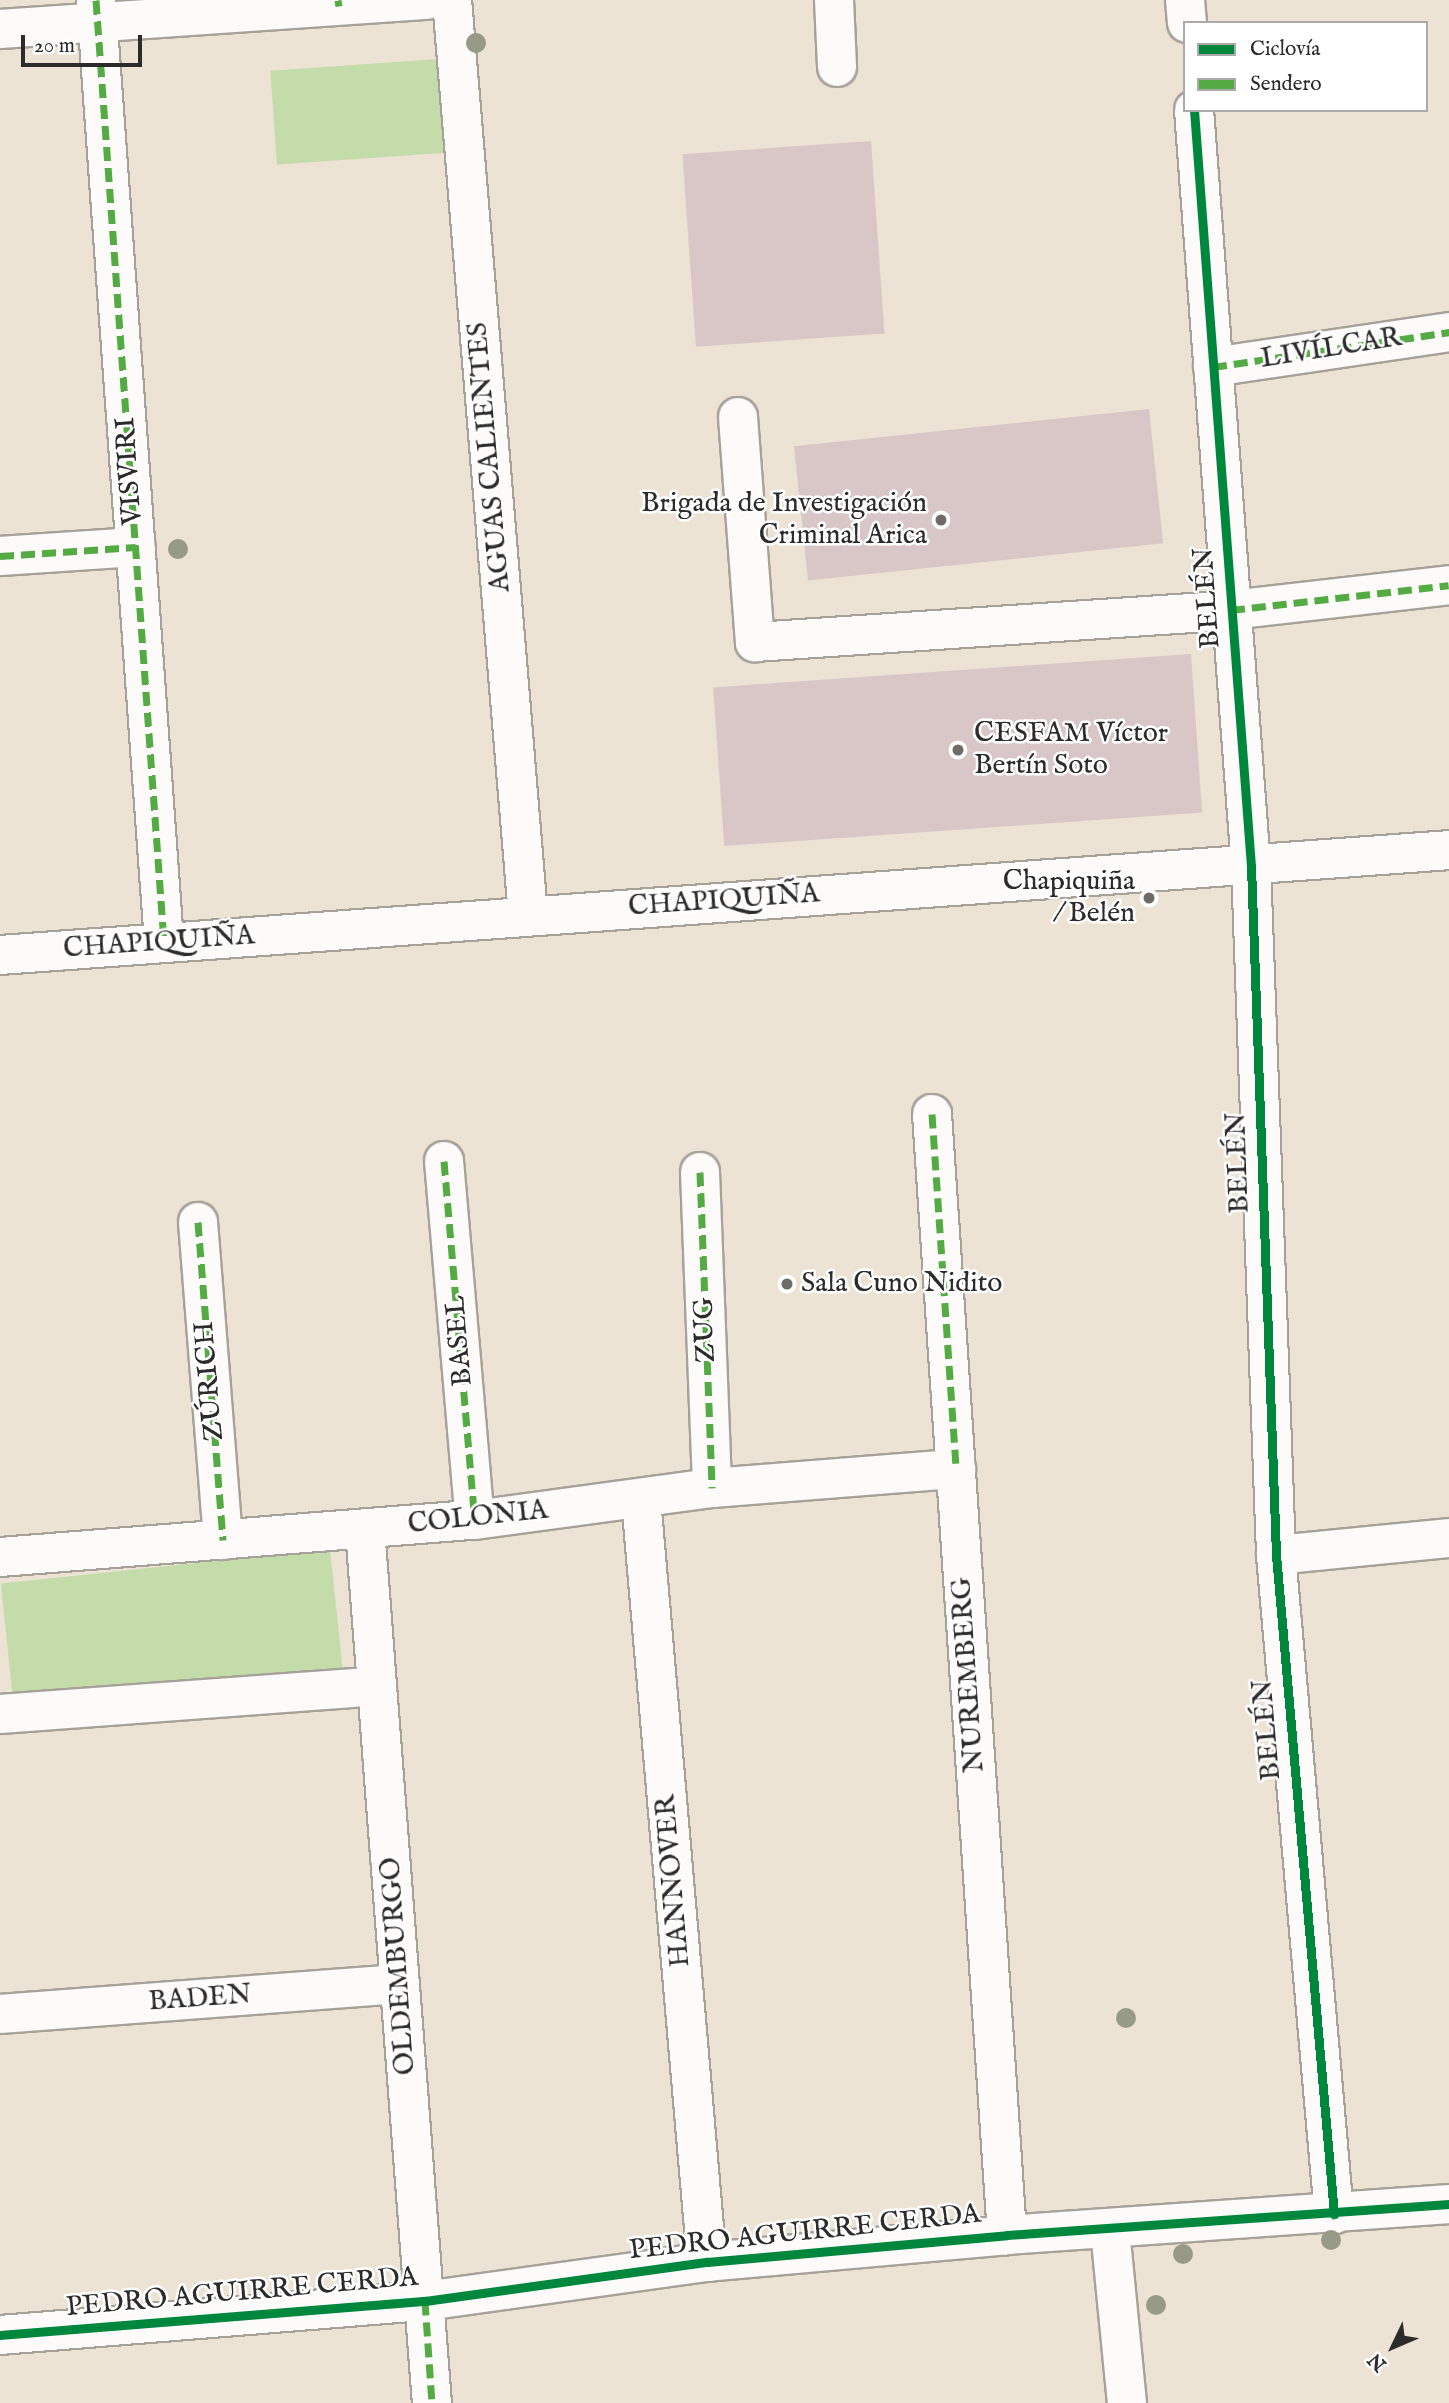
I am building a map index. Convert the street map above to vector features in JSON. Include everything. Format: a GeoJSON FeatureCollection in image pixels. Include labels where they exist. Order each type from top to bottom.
{"type":"FeatureCollection","features":[{"type":"Feature","properties":{"kind":"street"},"geometry":{"type":"LineString","coordinates":[[0,29],[97,11],[427,0]]}},
{"type":"Feature","properties":{"kind":"street","name":"AGUAS CALIENTES"},"geometry":{"type":"LineString","coordinates":[[452,0],[528,914]]}},
{"type":"Feature","properties":{"kind":"street"},"geometry":{"type":"LineString","coordinates":[[834,0],[837,66]]}},
{"type":"Feature","properties":{"kind":"street"},"geometry":{"type":"LineString","coordinates":[[1185,0],[1187,21]]}},
{"type":"Feature","properties":{"kind":"street","name":"VISVIRI"},"geometry":{"type":"LineString","coordinates":[[97,11],[164,942]]}},
{"type":"Feature","properties":{"kind":"street","name":"BELÉN"},"geometry":{"type":"LineString","coordinates":[[1194,112],[1251,866],[1276,1555],[1334,2214]]}},
{"type":"Feature","properties":{"kind":"street","name":"LIVÍLCAR"},"geometry":{"type":"LineString","coordinates":[[1213,367],[1449,331]]}},
{"type":"Feature","properties":{"kind":"street"},"geometry":{"type":"LineString","coordinates":[[738,417],[755,642],[1231,610],[1449,585]]}},
{"type":"Feature","properties":{"kind":"street"},"geometry":{"type":"LineString","coordinates":[[0,556],[136,547]]}},
{"type":"Feature","properties":{"kind":"street","name":"CHAPIQUIÑA"},"geometry":{"type":"LineString","coordinates":[[0,955],[528,914],[1251,866],[1449,850]]}},
{"type":"Feature","properties":{"kind":"street","name":"NUREMBERG"},"geometry":{"type":"LineString","coordinates":[[932,1114],[1007,2235]]}},
{"type":"Feature","properties":{"kind":"street","name":"BASEL"},"geometry":{"type":"LineString","coordinates":[[444,1161],[475,1520]]}},
{"type":"Feature","properties":{"kind":"street","name":"ZUG"},"geometry":{"type":"LineString","coordinates":[[700,1172],[712,1488]]}},
{"type":"Feature","properties":{"kind":"street","name":"ZÚRICH"},"geometry":{"type":"LineString","coordinates":[[198,1222],[223,1540]]}},
{"type":"Feature","properties":{"kind":"street","name":"COLONIA"},"geometry":{"type":"LineString","coordinates":[[0,1557],[475,1520],[712,1488],[956,1469]]}},
{"type":"Feature","properties":{"kind":"street","name":"HANNOVER"},"geometry":{"type":"LineString","coordinates":[[641,1499],[707,2262]]}},
{"type":"Feature","properties":{"kind":"street","name":"OLDEMBURGO"},"geometry":{"type":"LineString","coordinates":[[365,1529],[432,2403]]}},
{"type":"Feature","properties":{"kind":"street"},"geometry":{"type":"LineString","coordinates":[[1276,1555],[1449,1538]]}},
{"type":"Feature","properties":{"kind":"street"},"geometry":{"type":"LineString","coordinates":[[0,1714],[377,1686]]}},
{"type":"Feature","properties":{"kind":"street","name":"BADEN"},"geometry":{"type":"LineString","coordinates":[[0,2014],[400,1984]]}},
{"type":"Feature","properties":{"kind":"street","name":"PEDRO AGUIRRE CERDA"},"geometry":{"type":"LineString","coordinates":[[0,2335],[425,2301],[707,2262],[1007,2235],[1110,2230],[1449,2204]]}},
{"type":"Feature","properties":{"kind":"street"},"geometry":{"type":"LineString","coordinates":[[1110,2230],[1127,2403]]}},
{"type":"Feature","properties":{"kind":"green space"},"geometry":{"type":"Polygon","coordinates":[[[439,59],[446,153],[277,165],[270,71],[439,59]]]}},
{"type":"Feature","properties":{"kind":"green space"},"geometry":{"type":"Polygon","coordinates":[[[330,1549],[344,1683],[15,1718],[1,1584],[330,1549]]]}},
{"type":"Feature","properties":{"kind":"building"},"geometry":{"type":"Polygon","coordinates":[[[871,141],[884,334],[696,347],[682,154],[871,141]]]}},
{"type":"Feature","properties":{"kind":"building"},"geometry":{"type":"Polygon","coordinates":[[[1149,409],[1163,543],[808,581],[794,446],[1149,409]]]}},
{"type":"Feature","properties":{"kind":"building","name":"CESFAM Víctor Bertín Soto"},"geometry":{"type":"Polygon","coordinates":[[[1191,654],[1202,813],[724,846],[713,687],[1191,654]]]}},
{"type":"Feature","properties":{"kind":"marked path"},"geometry":{"type":"LineString","coordinates":[[96,0],[164,942]]}},
{"type":"Feature","properties":{"kind":"marked path"},"geometry":{"type":"LineString","coordinates":[[338,0],[339,6]]}},
{"type":"Feature","properties":{"kind":"marked path"},"geometry":{"type":"LineString","coordinates":[[1213,367],[1449,332]]}},
{"type":"Feature","properties":{"kind":"marked path"},"geometry":{"type":"LineString","coordinates":[[0,556],[136,547]]}},
{"type":"Feature","properties":{"kind":"marked path"},"geometry":{"type":"LineString","coordinates":[[1231,610],[1449,585]]}},
{"type":"Feature","properties":{"kind":"marked path"},"geometry":{"type":"LineString","coordinates":[[932,1114],[956,1469]]}},
{"type":"Feature","properties":{"kind":"marked path"},"geometry":{"type":"LineString","coordinates":[[444,1161],[475,1520]]}},
{"type":"Feature","properties":{"kind":"marked path"},"geometry":{"type":"LineString","coordinates":[[700,1172],[712,1488]]}},
{"type":"Feature","properties":{"kind":"marked path"},"geometry":{"type":"LineString","coordinates":[[198,1222],[223,1540]]}},
{"type":"Feature","properties":{"kind":"marked path"},"geometry":{"type":"LineString","coordinates":[[425,2301],[432,2403]]}},
{"type":"Feature","properties":{"kind":"cycle path"},"geometry":{"type":"LineString","coordinates":[[1194,112],[1251,866],[1276,1555],[1334,2214]]}},
{"type":"Feature","properties":{"kind":"cycle path"},"geometry":{"type":"LineString","coordinates":[[0,2335],[425,2301],[707,2262],[1007,2235],[1449,2204]]}},
{"type":"Feature","properties":{"kind":"place","name":"Brigada de Investigación Criminal Arica"},"geometry":{"type":"Point","coordinates":[941,520]}},
{"type":"Feature","properties":{"kind":"place","name":"CESFAM Víctor Bertín Soto"},"geometry":{"type":"Point","coordinates":[958,750]}},
{"type":"Feature","properties":{"kind":"place","name":"Chapiquiña / Belén"},"geometry":{"type":"Point","coordinates":[1149,898]}},
{"type":"Feature","properties":{"kind":"place","name":"Sala Cuno Nidito"},"geometry":{"type":"Point","coordinates":[787,1284]}}]}
